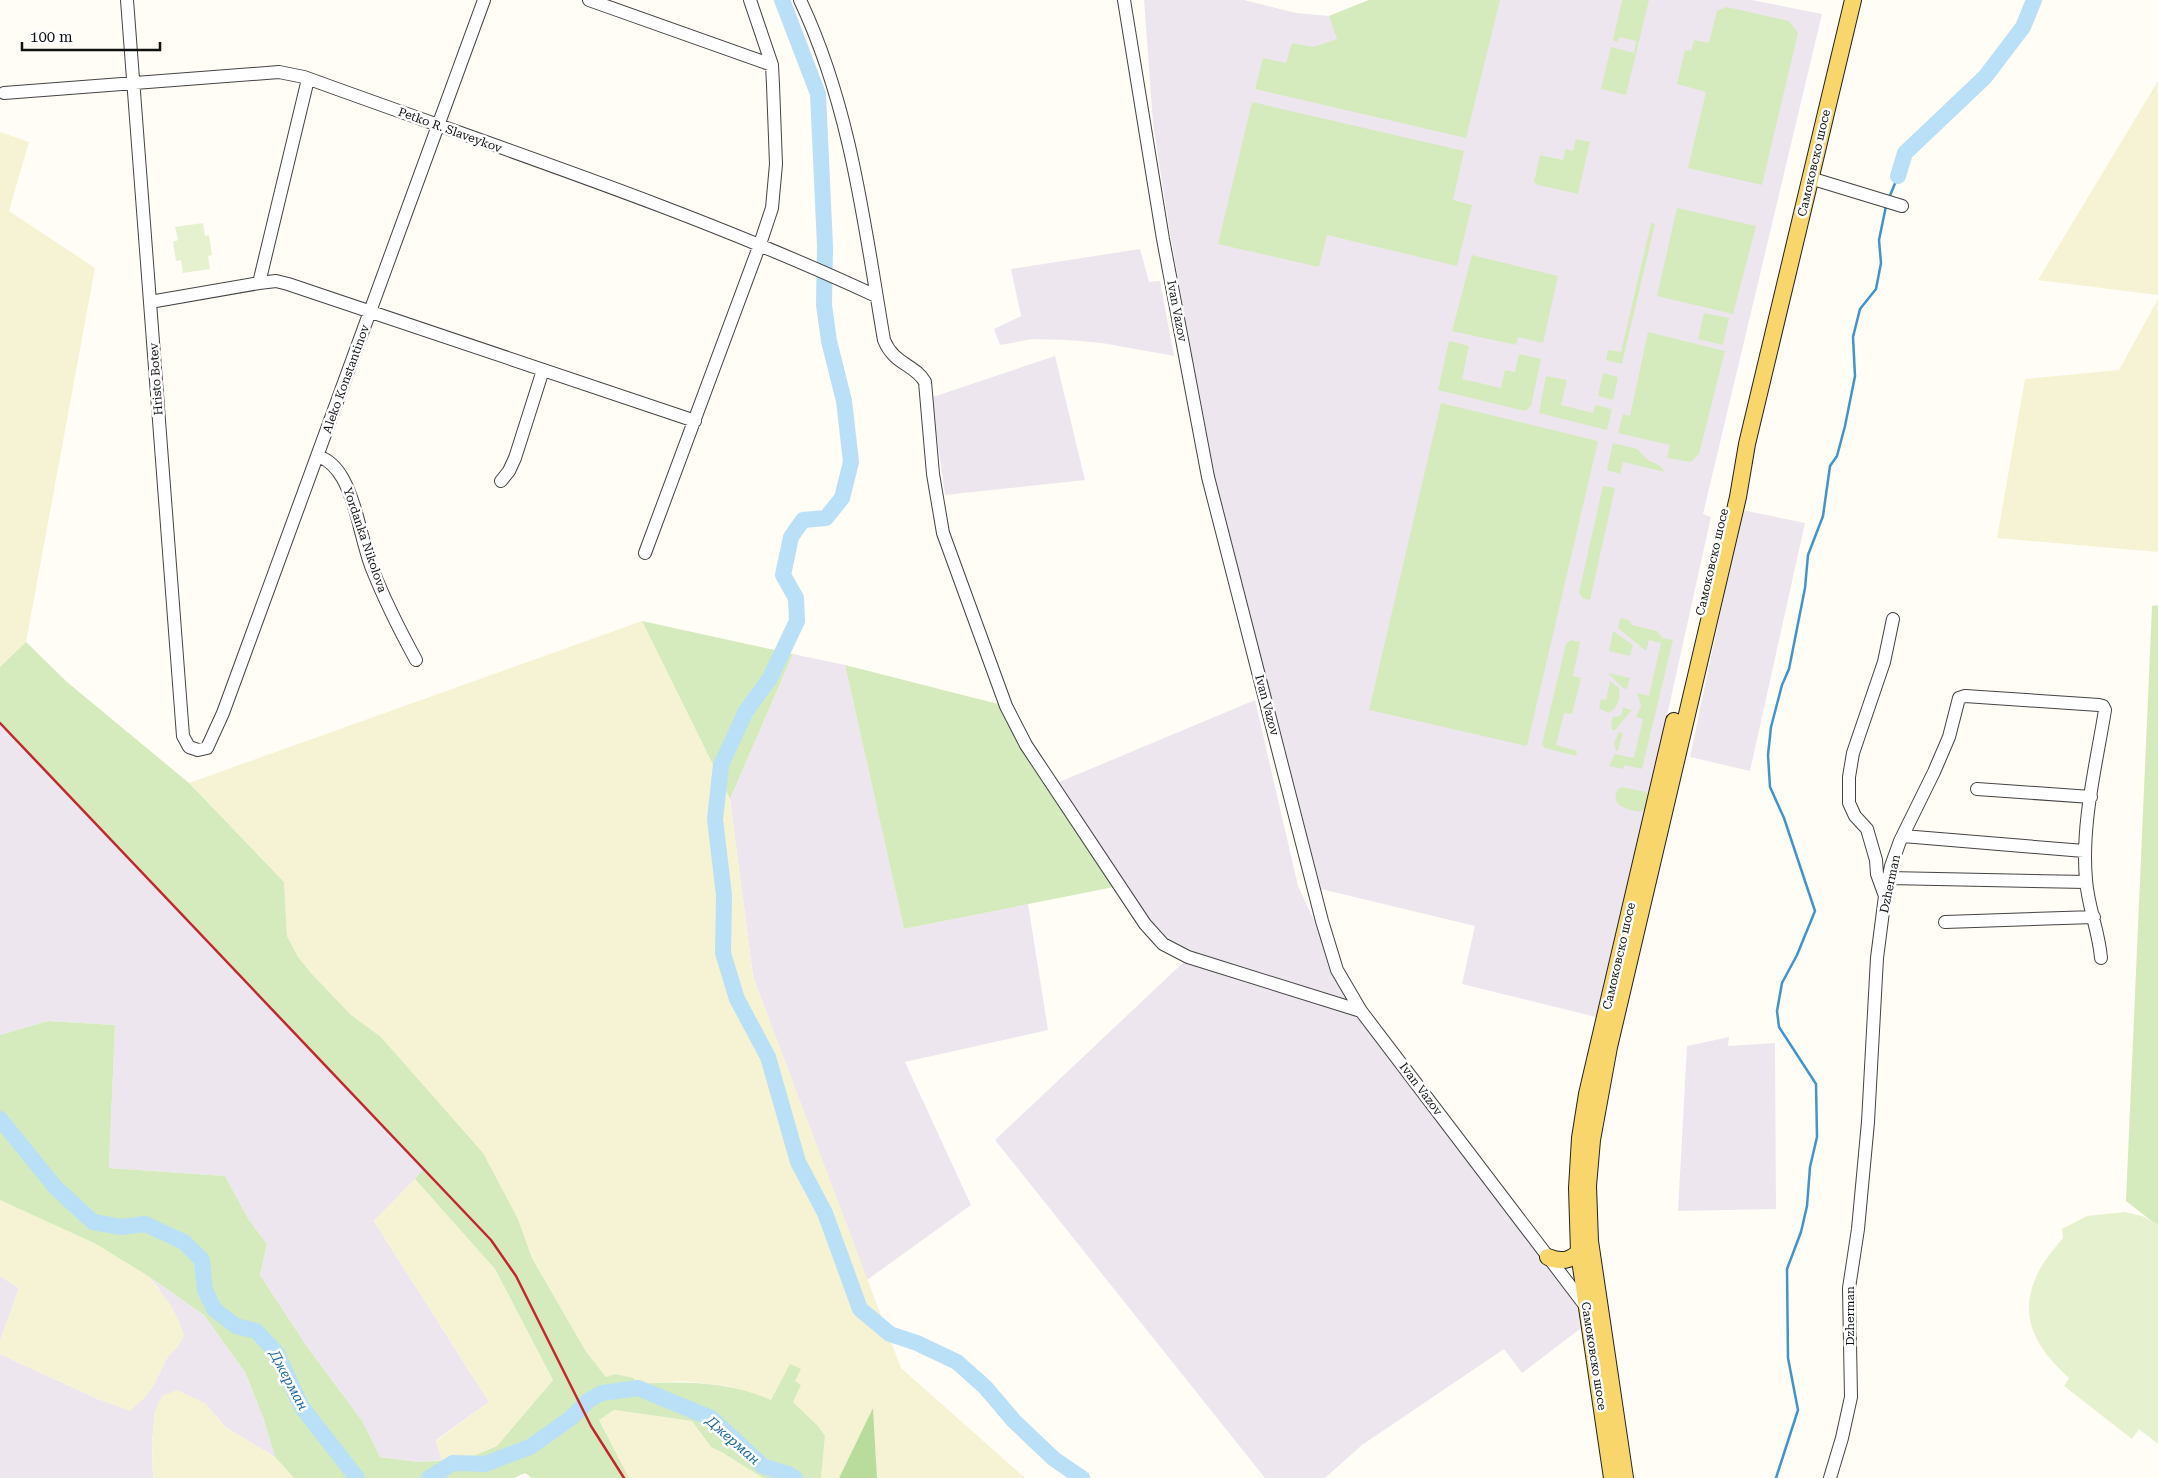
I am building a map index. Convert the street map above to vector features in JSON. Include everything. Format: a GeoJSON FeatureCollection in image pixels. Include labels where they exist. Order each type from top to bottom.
{"type":"FeatureCollection","features":[{"type":"Feature","properties":{"kind":"main road","name":"Самоковско шосе"},"geometry":{"type":"LineString","coordinates":[[1625,1478],[1590,1241],[1588,1186],[1592,1140],[1599,1097],[1738,497],[1747,444],[1853,0]]}},
{"type":"Feature","properties":{"kind":"main road","name":"Самоковско шосе"},"geometry":{"type":"LineString","coordinates":[[1612,1478],[1578,1253],[1577,1188],[1580,1138],[1587,1094],[1728,494],[1747,444]]}},
{"type":"Feature","properties":{"kind":"main road"},"geometry":{"type":"LineString","coordinates":[[1548,1256],[1558,1261],[1566,1261],[1578,1253],[1590,1241]]}},
{"type":"Feature","properties":{"kind":"street","name":"Hristo Botev"},"geometry":{"type":"LineString","coordinates":[[127,0],[183,736],[189,747],[198,750]]}},
{"type":"Feature","properties":{"kind":"street","name":"Aleko Konstantinov"},"geometry":{"type":"LineString","coordinates":[[198,750],[207,748],[213,738],[484,0]]}},
{"type":"Feature","properties":{"kind":"street"},"geometry":{"type":"LineString","coordinates":[[589,0],[772,65]]}},
{"type":"Feature","properties":{"kind":"street"},"geometry":{"type":"LineString","coordinates":[[645,553],[772,208],[776,164],[772,65],[750,0]]}},
{"type":"Feature","properties":{"kind":"street"},"geometry":{"type":"LineString","coordinates":[[800,0],[832,80],[859,185],[884,340],[888,350],[897,360],[922,377],[925,382],[933,474],[943,533],[1006,706],[1026,745],[1145,924],[1162,944],[1188,957],[1361,1011]]}},
{"type":"Feature","properties":{"kind":"street","name":"Ivan Vazov"},"geometry":{"type":"LineString","coordinates":[[1124,0],[1164,239],[1208,477],[1336,970],[1361,1011],[1602,1328]]}},
{"type":"Feature","properties":{"kind":"street","name":"Petko R. Slaveykov"},"geometry":{"type":"LineString","coordinates":[[4,93],[280,72],[308,79],[760,244],[876,296]]}},
{"type":"Feature","properties":{"kind":"street"},"geometry":{"type":"LineString","coordinates":[[259,283],[308,79]]}},
{"type":"Feature","properties":{"kind":"street"},"geometry":{"type":"LineString","coordinates":[[1810,178],[1898,205]]}},
{"type":"Feature","properties":{"kind":"street"},"geometry":{"type":"LineString","coordinates":[[150,302],[276,281],[695,421]]}},
{"type":"Feature","properties":{"kind":"street"},"geometry":{"type":"LineString","coordinates":[[501,481],[509,471],[515,458],[543,370]]}},
{"type":"Feature","properties":{"kind":"street","name":"Yordanka Nikolova"},"geometry":{"type":"LineString","coordinates":[[318,456],[325,458],[334,466],[343,479],[371,566],[393,617],[416,660]]}},
{"type":"Feature","properties":{"kind":"street"},"geometry":{"type":"LineString","coordinates":[[1885,896],[1877,874],[1876,860],[1867,828],[1855,816],[1849,802],[1849,777],[1853,753],[1884,662],[1893,619]]}},
{"type":"Feature","properties":{"kind":"street","name":"Dzherman"},"geometry":{"type":"LineString","coordinates":[[1830,1478],[1842,1438],[1851,1397],[1849,1288],[1858,1229],[1866,1141],[1878,958],[1885,896],[1902,836],[1949,738],[1960,698],[1965,696],[2103,706],[2105,710],[2084,851],[2086,882],[2100,938],[2102,958]]}},
{"type":"Feature","properties":{"kind":"street"},"geometry":{"type":"LineString","coordinates":[[1977,789],[2091,797]]}},
{"type":"Feature","properties":{"kind":"street"},"geometry":{"type":"LineString","coordinates":[[1902,836],[2084,851]]}},
{"type":"Feature","properties":{"kind":"street"},"geometry":{"type":"LineString","coordinates":[[1889,878],[2086,882]]}},
{"type":"Feature","properties":{"kind":"street"},"geometry":{"type":"LineString","coordinates":[[1945,922],[2094,917]]}},
{"type":"Feature","properties":{"kind":"shaded area"},"geometry":{"type":"Polygon","coordinates":[[[1144,0],[1244,0],[1296,13],[1329,16],[1369,0],[1752,0],[1822,14],[1703,514],[1711,517],[1600,1018],[1462,984],[1475,926],[1321,889],[1212,469],[1170,233],[1153,123],[1144,0]]]}},
{"type":"Feature","properties":{"kind":"shaded area"},"geometry":{"type":"Polygon","coordinates":[[[2158,81],[2158,295],[2038,280],[2158,81]]]}},
{"type":"Feature","properties":{"kind":"shaded area"},"geometry":{"type":"Polygon","coordinates":[[[0,132],[29,142],[9,211],[95,268],[26,642],[0,667],[0,132]]]}},
{"type":"Feature","properties":{"kind":"shaded area"},"geometry":{"type":"Polygon","coordinates":[[[1140,249],[1149,282],[1160,281],[1174,356],[1102,343],[1067,340],[1032,339],[1000,345],[994,329],[1021,316],[1011,269],[1140,249]]]}},
{"type":"Feature","properties":{"kind":"shaded area"},"geometry":{"type":"Polygon","coordinates":[[[2158,299],[2158,552],[1997,538],[2025,379],[2119,370],[2158,299]]]}},
{"type":"Feature","properties":{"kind":"shaded area"},"geometry":{"type":"Polygon","coordinates":[[[1055,356],[1085,480],[945,495],[933,397],[1055,356]]]}},
{"type":"Feature","properties":{"kind":"shaded area"},"geometry":{"type":"Polygon","coordinates":[[[1742,510],[1805,523],[1750,771],[1690,757],[1742,510]]]}},
{"type":"Feature","properties":{"kind":"shaded area"},"geometry":{"type":"Polygon","coordinates":[[[642,621],[730,799],[753,977],[901,1368],[1025,1478],[877,1478],[873,1409],[839,1478],[821,1478],[825,1436],[818,1426],[793,1402],[801,1385],[795,1381],[790,1365],[772,1400],[728,1386],[682,1381],[636,1384],[633,1378],[615,1374],[606,1377],[585,1350],[532,1258],[518,1219],[417,1080],[380,1036],[351,1015],[298,957],[287,936],[284,882],[189,783],[642,621]]]}},
{"type":"Feature","properties":{"kind":"shaded area"},"geometry":{"type":"Polygon","coordinates":[[[793,654],[845,665],[904,929],[1028,904],[1048,1030],[905,1062],[971,1205],[867,1280],[753,977],[730,799],[793,654]]]}},
{"type":"Feature","properties":{"kind":"shaded area"},"geometry":{"type":"Polygon","coordinates":[[[1255,700],[1298,886],[1337,970],[1548,1257],[1589,1322],[1522,1373],[1504,1349],[1362,1445],[1325,1478],[1265,1478],[995,1140],[1188,958],[1163,944],[1052,785],[1255,700]]]}},
{"type":"Feature","properties":{"kind":"shaded area"},"geometry":{"type":"Polygon","coordinates":[[[0,723],[425,1169],[374,1221],[489,1402],[436,1440],[442,1460],[418,1462],[380,1457],[363,1422],[308,1348],[260,1275],[267,1244],[249,1220],[225,1176],[109,1168],[115,1025],[48,1021],[0,1035],[0,723]]]}},
{"type":"Feature","properties":{"kind":"shaded area"},"geometry":{"type":"Polygon","coordinates":[[[1729,1037],[1728,1046],[1775,1043],[1776,1209],[1678,1211],[1687,1046],[1729,1037]]]}},
{"type":"Feature","properties":{"kind":"shaded area"},"geometry":{"type":"Polygon","coordinates":[[[415,1179],[495,1269],[553,1380],[497,1446],[466,1459],[442,1460],[436,1441],[489,1402],[374,1221],[415,1179]]]}},
{"type":"Feature","properties":{"kind":"shaded area"},"geometry":{"type":"Polygon","coordinates":[[[0,1200],[96,1244],[148,1276],[170,1304],[184,1336],[179,1345],[168,1356],[153,1386],[130,1411],[100,1400],[0,1354],[0,1341],[19,1288],[0,1276],[0,1200]]]}},
{"type":"Feature","properties":{"kind":"shaded area"},"geometry":{"type":"Polygon","coordinates":[[[0,1276],[19,1288],[0,1341],[0,1276]]]}},
{"type":"Feature","properties":{"kind":"shaded area"},"geometry":{"type":"Polygon","coordinates":[[[148,1276],[204,1315],[245,1372],[263,1417],[275,1457],[225,1427],[216,1416],[155,1411],[152,1443],[153,1478],[0,1478],[0,1354],[100,1400],[143,1399],[153,1386],[168,1356],[179,1345],[159,1289],[148,1276]]]}},
{"type":"Feature","properties":{"kind":"shaded area"},"geometry":{"type":"Polygon","coordinates":[[[177,1390],[206,1404],[225,1427],[275,1457],[294,1478],[153,1478],[152,1443],[155,1411],[162,1396],[177,1390]]]}},
{"type":"Feature","properties":{"kind":"shaded area"},"geometry":{"type":"Polygon","coordinates":[[[614,1410],[692,1421],[711,1447],[763,1478],[629,1478],[599,1420],[614,1410]]]}},
{"type":"Feature","properties":{"kind":"green space"},"geometry":{"type":"Polygon","coordinates":[[[1369,0],[1500,0],[1466,138],[1255,89],[1263,58],[1286,63],[1292,43],[1314,47],[1337,39],[1329,16],[1369,0]]]}},
{"type":"Feature","properties":{"kind":"green space"},"geometry":{"type":"Polygon","coordinates":[[[1622,0],[1649,0],[1626,95],[1601,89],[1611,47],[1634,53],[1636,41],[1619,37],[1618,42],[1613,40],[1622,0]]]}},
{"type":"Feature","properties":{"kind":"green space"},"geometry":{"type":"Polygon","coordinates":[[[1727,7],[1789,21],[1798,33],[1762,185],[1688,168],[1706,92],[1677,84],[1685,50],[1691,51],[1694,40],[1709,43],[1717,11],[1727,7]]]}},
{"type":"Feature","properties":{"kind":"green space"},"geometry":{"type":"Polygon","coordinates":[[[1252,102],[1464,151],[1453,200],[1472,205],[1457,266],[1327,235],[1319,267],[1218,244],[1252,102]]]}},
{"type":"Feature","properties":{"kind":"green space"},"geometry":{"type":"Polygon","coordinates":[[[1576,139],[1590,142],[1578,194],[1538,185],[1534,182],[1540,155],[1563,160],[1565,149],[1573,151],[1576,139]]]}},
{"type":"Feature","properties":{"kind":"green space"},"geometry":{"type":"Polygon","coordinates":[[[1677,208],[1756,226],[1733,314],[1657,296],[1677,208]]]}},
{"type":"Feature","properties":{"kind":"green space"},"geometry":{"type":"Polygon","coordinates":[[[203,223],[205,236],[209,235],[212,255],[208,256],[210,269],[183,273],[181,260],[176,261],[173,242],[178,240],[175,227],[203,223]]]}},
{"type":"Feature","properties":{"kind":"green space"},"geometry":{"type":"Polygon","coordinates":[[[1651,223],[1655,224],[1622,364],[1606,360],[1608,350],[1621,352],[1651,223]]]}},
{"type":"Feature","properties":{"kind":"green space"},"geometry":{"type":"Polygon","coordinates":[[[1472,255],[1558,276],[1543,343],[1518,337],[1516,345],[1452,331],[1472,255]]]}},
{"type":"Feature","properties":{"kind":"green space"},"geometry":{"type":"Polygon","coordinates":[[[1704,313],[1729,318],[1723,345],[1698,339],[1704,313]]]}},
{"type":"Feature","properties":{"kind":"green space"},"geometry":{"type":"Polygon","coordinates":[[[1648,332],[1725,351],[1699,454],[1691,462],[1667,458],[1670,445],[1618,433],[1623,414],[1630,416],[1648,332]]]}},
{"type":"Feature","properties":{"kind":"green space"},"geometry":{"type":"Polygon","coordinates":[[[1449,341],[1469,346],[1462,379],[1501,388],[1505,370],[1515,372],[1519,354],[1541,359],[1531,406],[1525,411],[1438,390],[1449,341]]]}},
{"type":"Feature","properties":{"kind":"green space"},"geometry":{"type":"Polygon","coordinates":[[[1603,373],[1618,377],[1613,400],[1598,396],[1603,373]]]}},
{"type":"Feature","properties":{"kind":"green space"},"geometry":{"type":"Polygon","coordinates":[[[1546,376],[1567,380],[1561,405],[1593,413],[1595,405],[1612,409],[1607,430],[1539,413],[1546,376]]]}},
{"type":"Feature","properties":{"kind":"green space"},"geometry":{"type":"Polygon","coordinates":[[[1441,403],[1598,441],[1527,746],[1369,710],[1441,403]]]}},
{"type":"Feature","properties":{"kind":"green space"},"geometry":{"type":"Polygon","coordinates":[[[1613,443],[1637,449],[1649,461],[1659,465],[1665,472],[1623,462],[1620,474],[1607,470],[1613,443]]]}},
{"type":"Feature","properties":{"kind":"green space"},"geometry":{"type":"Polygon","coordinates":[[[1603,486],[1615,488],[1590,600],[1582,598],[1579,592],[1603,486]]]}},
{"type":"Feature","properties":{"kind":"green space"},"geometry":{"type":"Polygon","coordinates":[[[2158,605],[2158,1226],[2126,1201],[2152,606],[2158,605]]]}},
{"type":"Feature","properties":{"kind":"green space"},"geometry":{"type":"Polygon","coordinates":[[[1620,618],[1629,620],[1632,625],[1657,631],[1662,638],[1673,640],[1642,769],[1625,765],[1623,769],[1609,766],[1615,754],[1634,758],[1643,719],[1636,717],[1641,706],[1637,693],[1649,696],[1661,643],[1649,640],[1646,651],[1618,628],[1620,618]]]}},
{"type":"Feature","properties":{"kind":"green space"},"geometry":{"type":"Polygon","coordinates":[[[642,621],[793,654],[730,799],[642,621]]]}},
{"type":"Feature","properties":{"kind":"green space"},"geometry":{"type":"Polygon","coordinates":[[[1613,631],[1633,645],[1630,656],[1609,651],[1613,631]]]}},
{"type":"Feature","properties":{"kind":"green space"},"geometry":{"type":"Polygon","coordinates":[[[1570,640],[1580,642],[1573,676],[1581,678],[1572,714],[1564,713],[1556,745],[1577,751],[1576,756],[1545,748],[1542,744],[1566,644],[1570,640]]]}},
{"type":"Feature","properties":{"kind":"green space"},"geometry":{"type":"Polygon","coordinates":[[[26,642],[67,682],[189,783],[284,882],[287,936],[298,957],[351,1015],[380,1036],[483,1153],[518,1219],[532,1258],[585,1350],[606,1377],[615,1374],[634,1378],[636,1384],[688,1383],[722,1386],[738,1389],[771,1400],[790,1364],[801,1369],[795,1381],[801,1385],[793,1402],[818,1426],[825,1436],[821,1478],[763,1478],[711,1447],[692,1421],[614,1410],[599,1420],[629,1478],[532,1478],[525,1473],[514,1478],[294,1478],[275,1457],[263,1417],[245,1372],[204,1315],[148,1276],[96,1244],[0,1200],[0,1035],[48,1021],[115,1025],[109,1168],[225,1176],[249,1220],[267,1244],[260,1275],[308,1348],[363,1422],[380,1457],[418,1462],[466,1459],[497,1446],[553,1380],[495,1269],[415,1179],[424,1169],[0,723],[0,667],[26,642]]]}},
{"type":"Feature","properties":{"kind":"green space"},"geometry":{"type":"Polygon","coordinates":[[[845,665],[1006,706],[1119,886],[904,929],[845,665]]]}},
{"type":"Feature","properties":{"kind":"green space"},"geometry":{"type":"Polygon","coordinates":[[[1608,673],[1630,678],[1627,689],[1623,688],[1608,673]]]}},
{"type":"Feature","properties":{"kind":"green space"},"geometry":{"type":"Polygon","coordinates":[[[1610,681],[1619,688],[1620,696],[1616,706],[1608,713],[1599,708],[1601,699],[1606,700],[1610,681]]]}},
{"type":"Feature","properties":{"kind":"green space"},"geometry":{"type":"Polygon","coordinates":[[[1622,707],[1632,710],[1615,730],[1612,730],[1613,717],[1620,716],[1623,711],[1622,707]]]}},
{"type":"Feature","properties":{"kind":"green space"},"geometry":{"type":"Polygon","coordinates":[[[1619,732],[1623,733],[1618,751],[1616,751],[1614,743],[1619,732]]]}},
{"type":"Feature","properties":{"kind":"green space"},"geometry":{"type":"Polygon","coordinates":[[[1622,787],[1646,792],[1649,797],[1647,807],[1640,812],[1621,806],[1616,799],[1616,795],[1618,789],[1622,787]]]}},
{"type":"Feature","properties":{"kind":"green space"},"geometry":{"type":"Polygon","coordinates":[[[2125,1212],[2142,1216],[2158,1224],[2158,1444],[2139,1429],[2132,1439],[2064,1386],[2069,1378],[2039,1344],[2030,1318],[2029,1304],[2032,1289],[2043,1264],[2063,1238],[2062,1229],[2087,1216],[2125,1212]]]}},
{"type":"Feature","properties":{"kind":"green space"},"geometry":{"type":"Polygon","coordinates":[[[873,1408],[877,1478],[839,1478],[873,1408]]]}},
{"type":"Feature","properties":{"kind":"waterway"},"geometry":{"type":"LineString","coordinates":[[782,0],[818,94],[825,246],[824,305],[829,341],[844,401],[851,462],[842,498],[826,518],[803,520],[791,537],[783,575],[796,598],[797,621],[770,678],[746,711],[721,765],[715,819],[724,895],[723,953],[737,999],[768,1057],[798,1162],[825,1213],[860,1309],[890,1334],[917,1343],[957,1362],[985,1387],[1014,1421],[1054,1459],[1082,1478]]}},
{"type":"Feature","properties":{"kind":"waterway"},"geometry":{"type":"LineString","coordinates":[[1898,176],[1905,153],[1985,77],[2023,27],[2034,0]]}},
{"type":"Feature","properties":{"kind":"waterway"},"geometry":{"type":"LineString","coordinates":[[1889,198],[1898,176]]}},
{"type":"Feature","properties":{"kind":"waterway"},"geometry":{"type":"LineString","coordinates":[[1776,1478],[1798,1410],[1788,1358],[1787,1269],[1801,1232],[1807,1206],[1810,1167],[1817,1137],[1816,1084],[1779,1027],[1777,1011],[1782,983],[1797,955],[1815,911],[1784,818],[1770,787],[1768,755],[1771,727],[1782,685],[1789,669],[1805,588],[1808,555],[1823,516],[1830,466],[1837,456],[1845,426],[1855,376],[1853,337],[1860,309],[1876,289],[1881,263],[1879,240],[1886,206]]}},
{"type":"Feature","properties":{"kind":"waterway","name":"Джерман"},"geometry":{"type":"LineString","coordinates":[[0,1119],[56,1188],[93,1222],[121,1227],[145,1224],[184,1242],[202,1260],[205,1290],[214,1309],[236,1326],[256,1331],[277,1353],[301,1406],[357,1478]]}},
{"type":"Feature","properties":{"kind":"waterway","name":"Джерман"},"geometry":{"type":"LineString","coordinates":[[429,1478],[453,1463],[485,1464],[530,1447],[571,1418],[589,1400],[602,1393],[638,1388],[711,1418],[763,1466],[795,1478]]}},
{"type":"Feature","properties":{"kind":"railway"},"geometry":{"type":"LineString","coordinates":[[0,723],[491,1240],[516,1276],[591,1426],[624,1478]]}}]}
